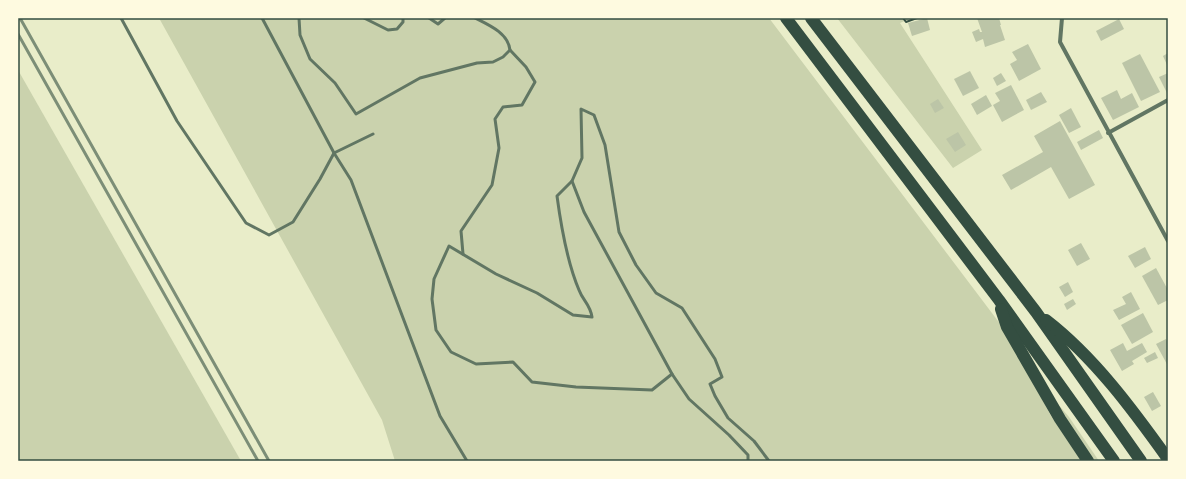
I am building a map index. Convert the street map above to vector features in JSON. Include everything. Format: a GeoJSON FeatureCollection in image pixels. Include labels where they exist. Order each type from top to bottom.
{"type":"FeatureCollection","features":[{"type":"Feature","properties":{"kind":"highway"},"geometry":{"type":"LineString","coordinates":[[786,18],[999,300],[1114,461]]}},
{"type":"Feature","properties":{"kind":"highway"},"geometry":{"type":"LineString","coordinates":[[811,18],[1036,312],[1141,461]]}},
{"type":"Feature","properties":{"kind":"highway"},"geometry":{"type":"LineString","coordinates":[[999,300],[1006,327],[1060,419],[1088,461]]}},
{"type":"Feature","properties":{"kind":"highway"},"geometry":{"type":"LineString","coordinates":[[1036,312],[1063,333],[1111,384],[1133,410],[1168,459]]}},
{"type":"Feature","properties":{"kind":"street"},"geometry":{"type":"LineString","coordinates":[[1062,18],[1060,42],[1168,240]]}},
{"type":"Feature","properties":{"kind":"street"},"geometry":{"type":"LineString","coordinates":[[1108,132],[1168,100]]}},
{"type":"Feature","properties":{"kind":"lane"},"geometry":{"type":"LineString","coordinates":[[121,18],[178,121],[246,222],[269,235],[293,222],[320,179],[334,153],[373,134]]}},
{"type":"Feature","properties":{"kind":"lane"},"geometry":{"type":"LineString","coordinates":[[262,18],[334,153],[351,180],[440,416],[467,461]]}},
{"type":"Feature","properties":{"kind":"lane"},"geometry":{"type":"LineString","coordinates":[[299,18],[300,35],[310,59],[334,83],[356,114],[420,78],[477,63],[493,62],[503,57],[510,50]]}},
{"type":"Feature","properties":{"kind":"lane"},"geometry":{"type":"LineString","coordinates":[[364,18],[388,30],[397,29],[403,22],[403,18]]}},
{"type":"Feature","properties":{"kind":"lane"},"geometry":{"type":"LineString","coordinates":[[429,18],[438,24],[445,18]]}},
{"type":"Feature","properties":{"kind":"lane"},"geometry":{"type":"LineString","coordinates":[[463,254],[461,231],[492,186],[499,148],[495,119],[503,107],[522,105],[535,82],[526,67],[510,50],[509,42],[504,35],[475,18]]}},
{"type":"Feature","properties":{"kind":"lane"},"geometry":{"type":"LineString","coordinates":[[672,374],[652,390],[576,387],[532,382],[513,362],[476,364],[450,352],[436,330],[432,299],[434,279],[449,246],[496,274],[537,293],[573,315],[592,317],[591,309],[579,290],[561,227],[557,196],[572,181],[582,158],[581,109],[594,115],[605,145],[618,232],[636,265],[656,294],[682,308],[715,359],[722,377],[710,384],[715,396],[728,418],[754,441],[769,461]]}},
{"type":"Feature","properties":{"kind":"lane"},"geometry":{"type":"LineString","coordinates":[[572,181],[584,212],[672,374],[689,399],[729,435],[748,455],[748,461]]}},
{"type":"Feature","properties":{"kind":"path"},"geometry":{"type":"LineString","coordinates":[[903,18],[906,22],[917,18]]}},
{"type":"Feature","properties":{"kind":"green space"},"geometry":{"type":"Polygon","coordinates":[[[159,18],[769,18],[1004,329],[1051,416],[1081,461],[395,461],[382,420],[159,18]]]}},
{"type":"Feature","properties":{"kind":"green space"},"geometry":{"type":"Polygon","coordinates":[[[837,18],[911,18],[900,23],[982,150],[953,168],[837,18]]]}},
{"type":"Feature","properties":{"kind":"green space"},"geometry":{"type":"Polygon","coordinates":[[[18,70],[241,461],[18,461],[18,70]]]}},
{"type":"Feature","properties":{"kind":"green space"},"geometry":{"type":"Polygon","coordinates":[[[1057,403],[1069,417],[1099,461],[1094,461],[1055,404],[1057,403]]]}},
{"type":"Feature","properties":{"kind":"building"},"geometry":{"type":"Polygon","coordinates":[[[927,18],[930,30],[912,36],[908,23],[927,18]]]}},
{"type":"Feature","properties":{"kind":"building"},"geometry":{"type":"Polygon","coordinates":[[[977,18],[999,18],[1005,40],[985,47],[983,39],[976,42],[972,32],[979,29],[980,32],[982,32],[977,18]]]}},
{"type":"Feature","properties":{"kind":"building"},"geometry":{"type":"Polygon","coordinates":[[[1119,19],[1124,29],[1101,41],[1096,31],[1119,19]]]}},
{"type":"Feature","properties":{"kind":"building"},"geometry":{"type":"Polygon","coordinates":[[[1028,44],[1041,69],[1019,81],[1010,64],[1017,60],[1012,52],[1028,44]]]}},
{"type":"Feature","properties":{"kind":"building"},"geometry":{"type":"Polygon","coordinates":[[[1168,53],[1168,67],[1163,56],[1168,53]]]}},
{"type":"Feature","properties":{"kind":"building"},"geometry":{"type":"Polygon","coordinates":[[[1140,54],[1160,92],[1141,101],[1122,63],[1140,54]]]}},
{"type":"Feature","properties":{"kind":"building"},"geometry":{"type":"Polygon","coordinates":[[[970,71],[979,88],[963,96],[954,79],[970,71]]]}},
{"type":"Feature","properties":{"kind":"building"},"geometry":{"type":"Polygon","coordinates":[[[1001,73],[1006,81],[997,86],[993,78],[1001,73]]]}},
{"type":"Feature","properties":{"kind":"building"},"geometry":{"type":"Polygon","coordinates":[[[1168,73],[1168,95],[1159,77],[1168,73]]]}},
{"type":"Feature","properties":{"kind":"building"},"geometry":{"type":"Polygon","coordinates":[[[1011,85],[1024,110],[1002,122],[993,105],[1000,101],[995,93],[1011,85]]]}},
{"type":"Feature","properties":{"kind":"building"},"geometry":{"type":"Polygon","coordinates":[[[1117,90],[1121,99],[1132,93],[1139,107],[1113,120],[1101,98],[1117,90]]]}},
{"type":"Feature","properties":{"kind":"building"},"geometry":{"type":"Polygon","coordinates":[[[1041,92],[1047,102],[1031,110],[1026,100],[1041,92]]]}},
{"type":"Feature","properties":{"kind":"building"},"geometry":{"type":"Polygon","coordinates":[[[986,95],[992,106],[977,115],[971,104],[986,95]]]}},
{"type":"Feature","properties":{"kind":"building"},"geometry":{"type":"Polygon","coordinates":[[[938,99],[944,108],[935,113],[930,104],[938,99]]]}},
{"type":"Feature","properties":{"kind":"building"},"geometry":{"type":"Polygon","coordinates":[[[1071,108],[1081,127],[1069,133],[1059,115],[1071,108]]]}},
{"type":"Feature","properties":{"kind":"building"},"geometry":{"type":"Polygon","coordinates":[[[1060,121],[1095,185],[1069,199],[1051,167],[1011,190],[1002,175],[1043,152],[1034,136],[1060,121]]]}},
{"type":"Feature","properties":{"kind":"building"},"geometry":{"type":"Polygon","coordinates":[[[1099,130],[1103,138],[1081,150],[1077,142],[1099,130]]]}},
{"type":"Feature","properties":{"kind":"building"},"geometry":{"type":"Polygon","coordinates":[[[958,132],[966,145],[955,152],[946,139],[958,132]]]}},
{"type":"Feature","properties":{"kind":"building"},"geometry":{"type":"Polygon","coordinates":[[[1081,243],[1090,259],[1077,266],[1068,250],[1081,243]]]}},
{"type":"Feature","properties":{"kind":"building"},"geometry":{"type":"Polygon","coordinates":[[[1145,247],[1151,259],[1135,268],[1128,256],[1145,247]]]}},
{"type":"Feature","properties":{"kind":"building"},"geometry":{"type":"Polygon","coordinates":[[[1156,268],[1168,290],[1168,300],[1158,305],[1142,276],[1156,268]]]}},
{"type":"Feature","properties":{"kind":"building"},"geometry":{"type":"Polygon","coordinates":[[[1068,282],[1073,292],[1065,297],[1059,287],[1068,282]]]}},
{"type":"Feature","properties":{"kind":"building"},"geometry":{"type":"Polygon","coordinates":[[[1131,292],[1140,309],[1119,320],[1113,310],[1126,304],[1122,297],[1131,292]]]}},
{"type":"Feature","properties":{"kind":"building"},"geometry":{"type":"Polygon","coordinates":[[[1073,299],[1076,304],[1067,310],[1064,304],[1073,299]]]}},
{"type":"Feature","properties":{"kind":"building"},"geometry":{"type":"Polygon","coordinates":[[[1143,313],[1153,332],[1132,344],[1121,325],[1143,313]]]}},
{"type":"Feature","properties":{"kind":"building"},"geometry":{"type":"Polygon","coordinates":[[[1166,339],[1168,343],[1168,366],[1156,344],[1166,339]]]}},
{"type":"Feature","properties":{"kind":"building"},"geometry":{"type":"Polygon","coordinates":[[[1123,343],[1127,351],[1142,343],[1147,352],[1132,361],[1134,364],[1122,371],[1110,350],[1123,343]]]}},
{"type":"Feature","properties":{"kind":"building"},"geometry":{"type":"Polygon","coordinates":[[[1155,352],[1158,358],[1147,363],[1144,358],[1155,352]]]}},
{"type":"Feature","properties":{"kind":"building"},"geometry":{"type":"Polygon","coordinates":[[[1153,392],[1161,406],[1152,411],[1144,397],[1153,392]]]}},
{"type":"Feature","properties":{"kind":"railway"},"geometry":{"type":"LineString","coordinates":[[20,18],[269,461]]}},
{"type":"Feature","properties":{"kind":"railway"},"geometry":{"type":"LineString","coordinates":[[18,34],[258,461]]}}]}
